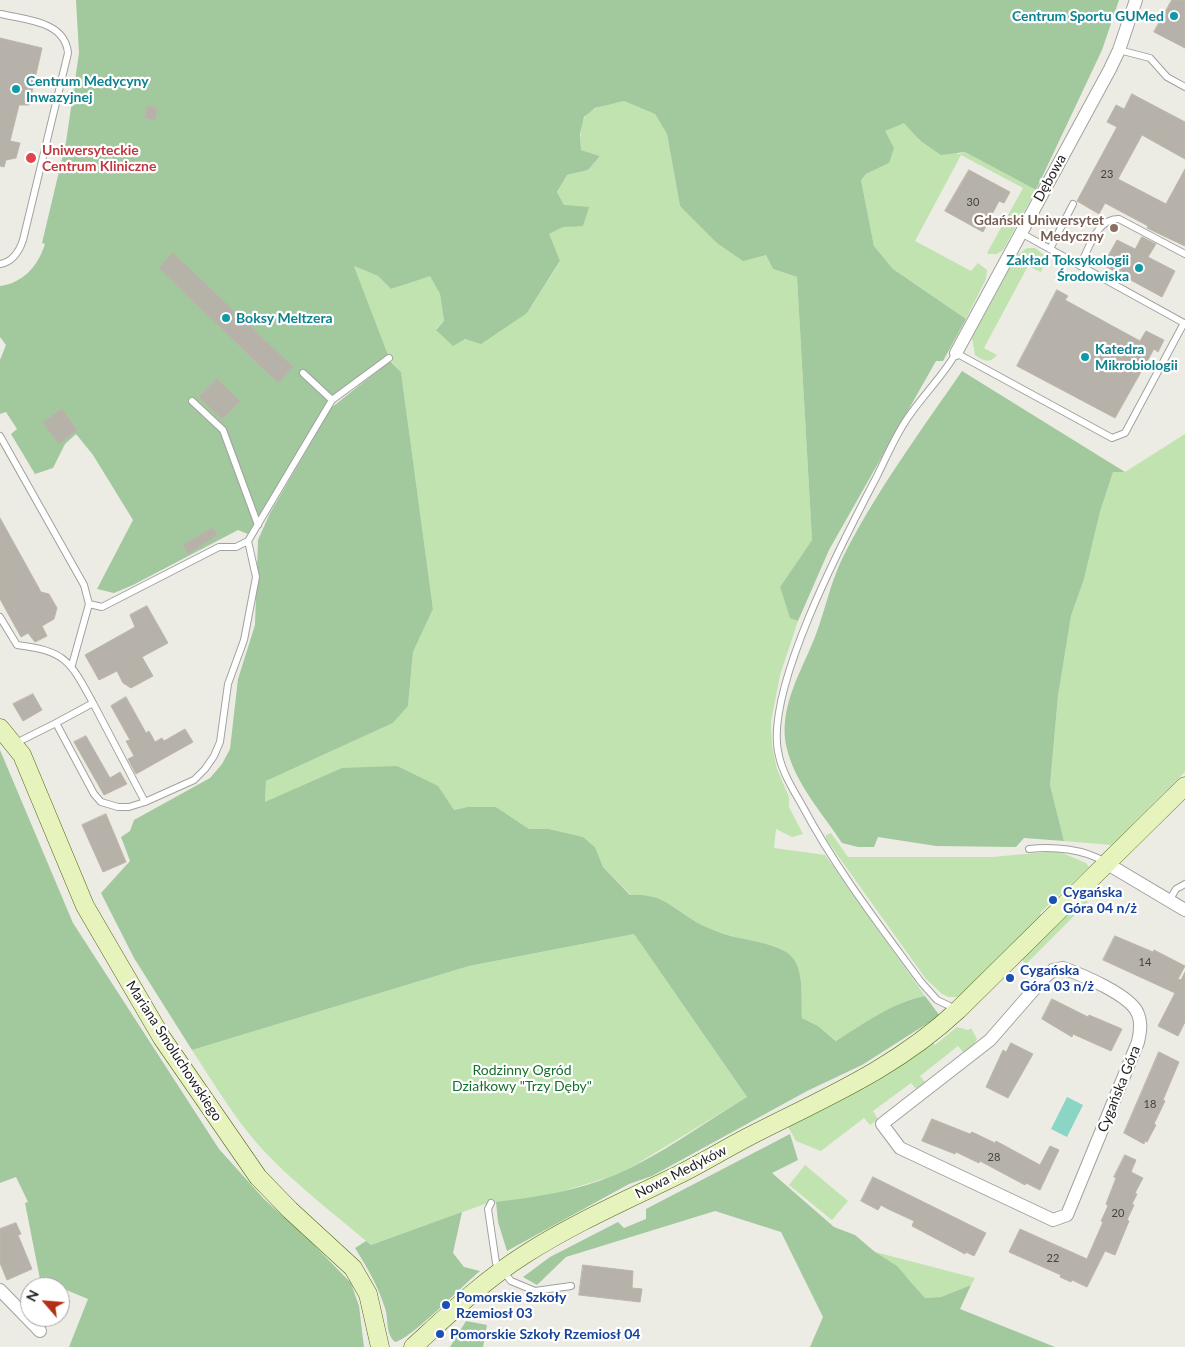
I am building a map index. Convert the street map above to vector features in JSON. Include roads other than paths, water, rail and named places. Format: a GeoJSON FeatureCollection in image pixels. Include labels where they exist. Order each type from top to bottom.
{"type":"FeatureCollection","features":[{"type":"Feature","properties":{"kind":"street","name":"Dębowa"},"geometry":{"type":"LineString","coordinates":[[956,352],[1119,50],[1136,0]]}},
{"type":"Feature","properties":{"kind":"street","name":"Mariana Smoluchowskiego"},"geometry":{"type":"LineString","coordinates":[[0,728],[22,755],[85,906],[162,1038],[258,1177],[290,1210],[353,1268],[368,1294],[380,1347]]}},
{"type":"Feature","properties":{"kind":"street"},"geometry":{"type":"LineString","coordinates":[[958,1010],[1185,786]]}},
{"type":"Feature","properties":{"kind":"street"},"geometry":{"type":"LineString","coordinates":[[1106,863],[1185,910]]}},
{"type":"Feature","properties":{"kind":"street","name":"Cygańska Góra"},"geometry":{"type":"LineString","coordinates":[[1063,968],[1069,970],[1129,1000],[1139,1016],[1141,1026],[1138,1042],[1066,1215],[1060,1219],[1053,1220],[904,1150],[897,1145],[882,1124],[990,1040],[1053,970],[1063,968]]}},
{"type":"Feature","properties":{"kind":"street","name":"Nowa Medyków"},"geometry":{"type":"LineString","coordinates":[[413,1347],[481,1285],[524,1254],[880,1070],[925,1040],[958,1010]]}},
{"type":"Feature","properties":{"kind":"street"},"geometry":{"type":"LineString","coordinates":[[0,1290],[40,1331]]}},
{"type":"Feature","properties":{"kind":"lane"},"geometry":{"type":"LineString","coordinates":[[0,264],[12,260],[20,249],[68,53],[66,39],[48,26],[1,14]]}},
{"type":"Feature","properties":{"kind":"lane"},"geometry":{"type":"LineString","coordinates":[[1119,50],[1150,58],[1167,77],[1185,87]]}},
{"type":"Feature","properties":{"kind":"lane"},"geometry":{"type":"LineString","coordinates":[[1050,249],[1073,204]]}},
{"type":"Feature","properties":{"kind":"lane"},"geometry":{"type":"LineString","coordinates":[[1080,266],[1102,224],[1109,218],[1119,219],[1185,254]]}},
{"type":"Feature","properties":{"kind":"lane"},"geometry":{"type":"LineString","coordinates":[[958,1010],[937,1000],[921,982],[822,842],[787,779],[778,756],[775,728],[780,698],[791,666],[836,556],[908,416],[940,379],[956,352],[1112,438],[1125,432],[1185,322],[1020,232]]}},
{"type":"Feature","properties":{"kind":"lane"},"geometry":{"type":"LineString","coordinates":[[89,604],[102,607],[219,547],[236,547],[248,542],[332,400],[388,358]]}},
{"type":"Feature","properties":{"kind":"lane"},"geometry":{"type":"LineString","coordinates":[[303,373],[332,400]]}},
{"type":"Feature","properties":{"kind":"lane"},"geometry":{"type":"LineString","coordinates":[[192,402],[223,430],[258,525]]}},
{"type":"Feature","properties":{"kind":"lane"},"geometry":{"type":"LineString","coordinates":[[0,436],[84,585],[89,604],[72,666]]}},
{"type":"Feature","properties":{"kind":"lane"},"geometry":{"type":"LineString","coordinates":[[56,723],[94,794],[101,802],[118,807],[129,807],[145,802],[194,780],[206,769],[220,742],[228,684],[244,640],[256,577],[248,542]]}},
{"type":"Feature","properties":{"kind":"lane"},"geometry":{"type":"LineString","coordinates":[[0,617],[17,645],[46,649],[72,666],[145,802]]}},
{"type":"Feature","properties":{"kind":"lane"},"geometry":{"type":"LineString","coordinates":[[14,744],[93,703]]}},
{"type":"Feature","properties":{"kind":"lane"},"geometry":{"type":"LineString","coordinates":[[1029,848],[1059,848],[1097,857],[1106,863]]}},
{"type":"Feature","properties":{"kind":"lane"},"geometry":{"type":"LineString","coordinates":[[1169,901],[1176,889],[1185,884]]}},
{"type":"Feature","properties":{"kind":"lane"},"geometry":{"type":"LineString","coordinates":[[491,1203],[488,1209],[496,1263],[511,1281],[535,1291],[570,1286]]}},
{"type":"Feature","properties":{"kind":"place","name":"Centrum Sportu GUMed"},"geometry":{"type":"Point","coordinates":[1174,16]}},
{"type":"Feature","properties":{"kind":"place","name":"Centrum Medycyny Inwazyjnej"},"geometry":{"type":"Point","coordinates":[16,89]}},
{"type":"Feature","properties":{"kind":"place","name":"Uniwersyteckie Centrum Kliniczne"},"geometry":{"type":"Point","coordinates":[31,158]}},
{"type":"Feature","properties":{"kind":"place","name":"Gdański Uniwersytet Medyczny"},"geometry":{"type":"Point","coordinates":[1114,228]}},
{"type":"Feature","properties":{"kind":"place","name":"Zakład Toksykologii Środowiska"},"geometry":{"type":"Point","coordinates":[1139,268]}},
{"type":"Feature","properties":{"kind":"place","name":"Boksy Meltzera"},"geometry":{"type":"Point","coordinates":[226,318]}},
{"type":"Feature","properties":{"kind":"place","name":"Katedra Mikrobiologii"},"geometry":{"type":"Point","coordinates":[1085,357]}},
{"type":"Feature","properties":{"kind":"place","name":"Cygańska Góra 04 n/ż"},"geometry":{"type":"Point","coordinates":[1053,900]}},
{"type":"Feature","properties":{"kind":"place","name":"Cygańska Góra 03 n/ż"},"geometry":{"type":"Point","coordinates":[1010,978]}},
{"type":"Feature","properties":{"kind":"place","name":"Pomorskie Szkoły Rzemiosł 03"},"geometry":{"type":"Point","coordinates":[446,1305]}},
{"type":"Feature","properties":{"kind":"place","name":"Pomorskie Szkoły Rzemiosł 04"},"geometry":{"type":"Point","coordinates":[440,1334]}},
{"type":"Feature","properties":{"kind":"park label","name":"Rodzinny Ogród Działkowy \"Trzy Dęby\""},"geometry":{"type":"Point","coordinates":[522,1078]}}]}
